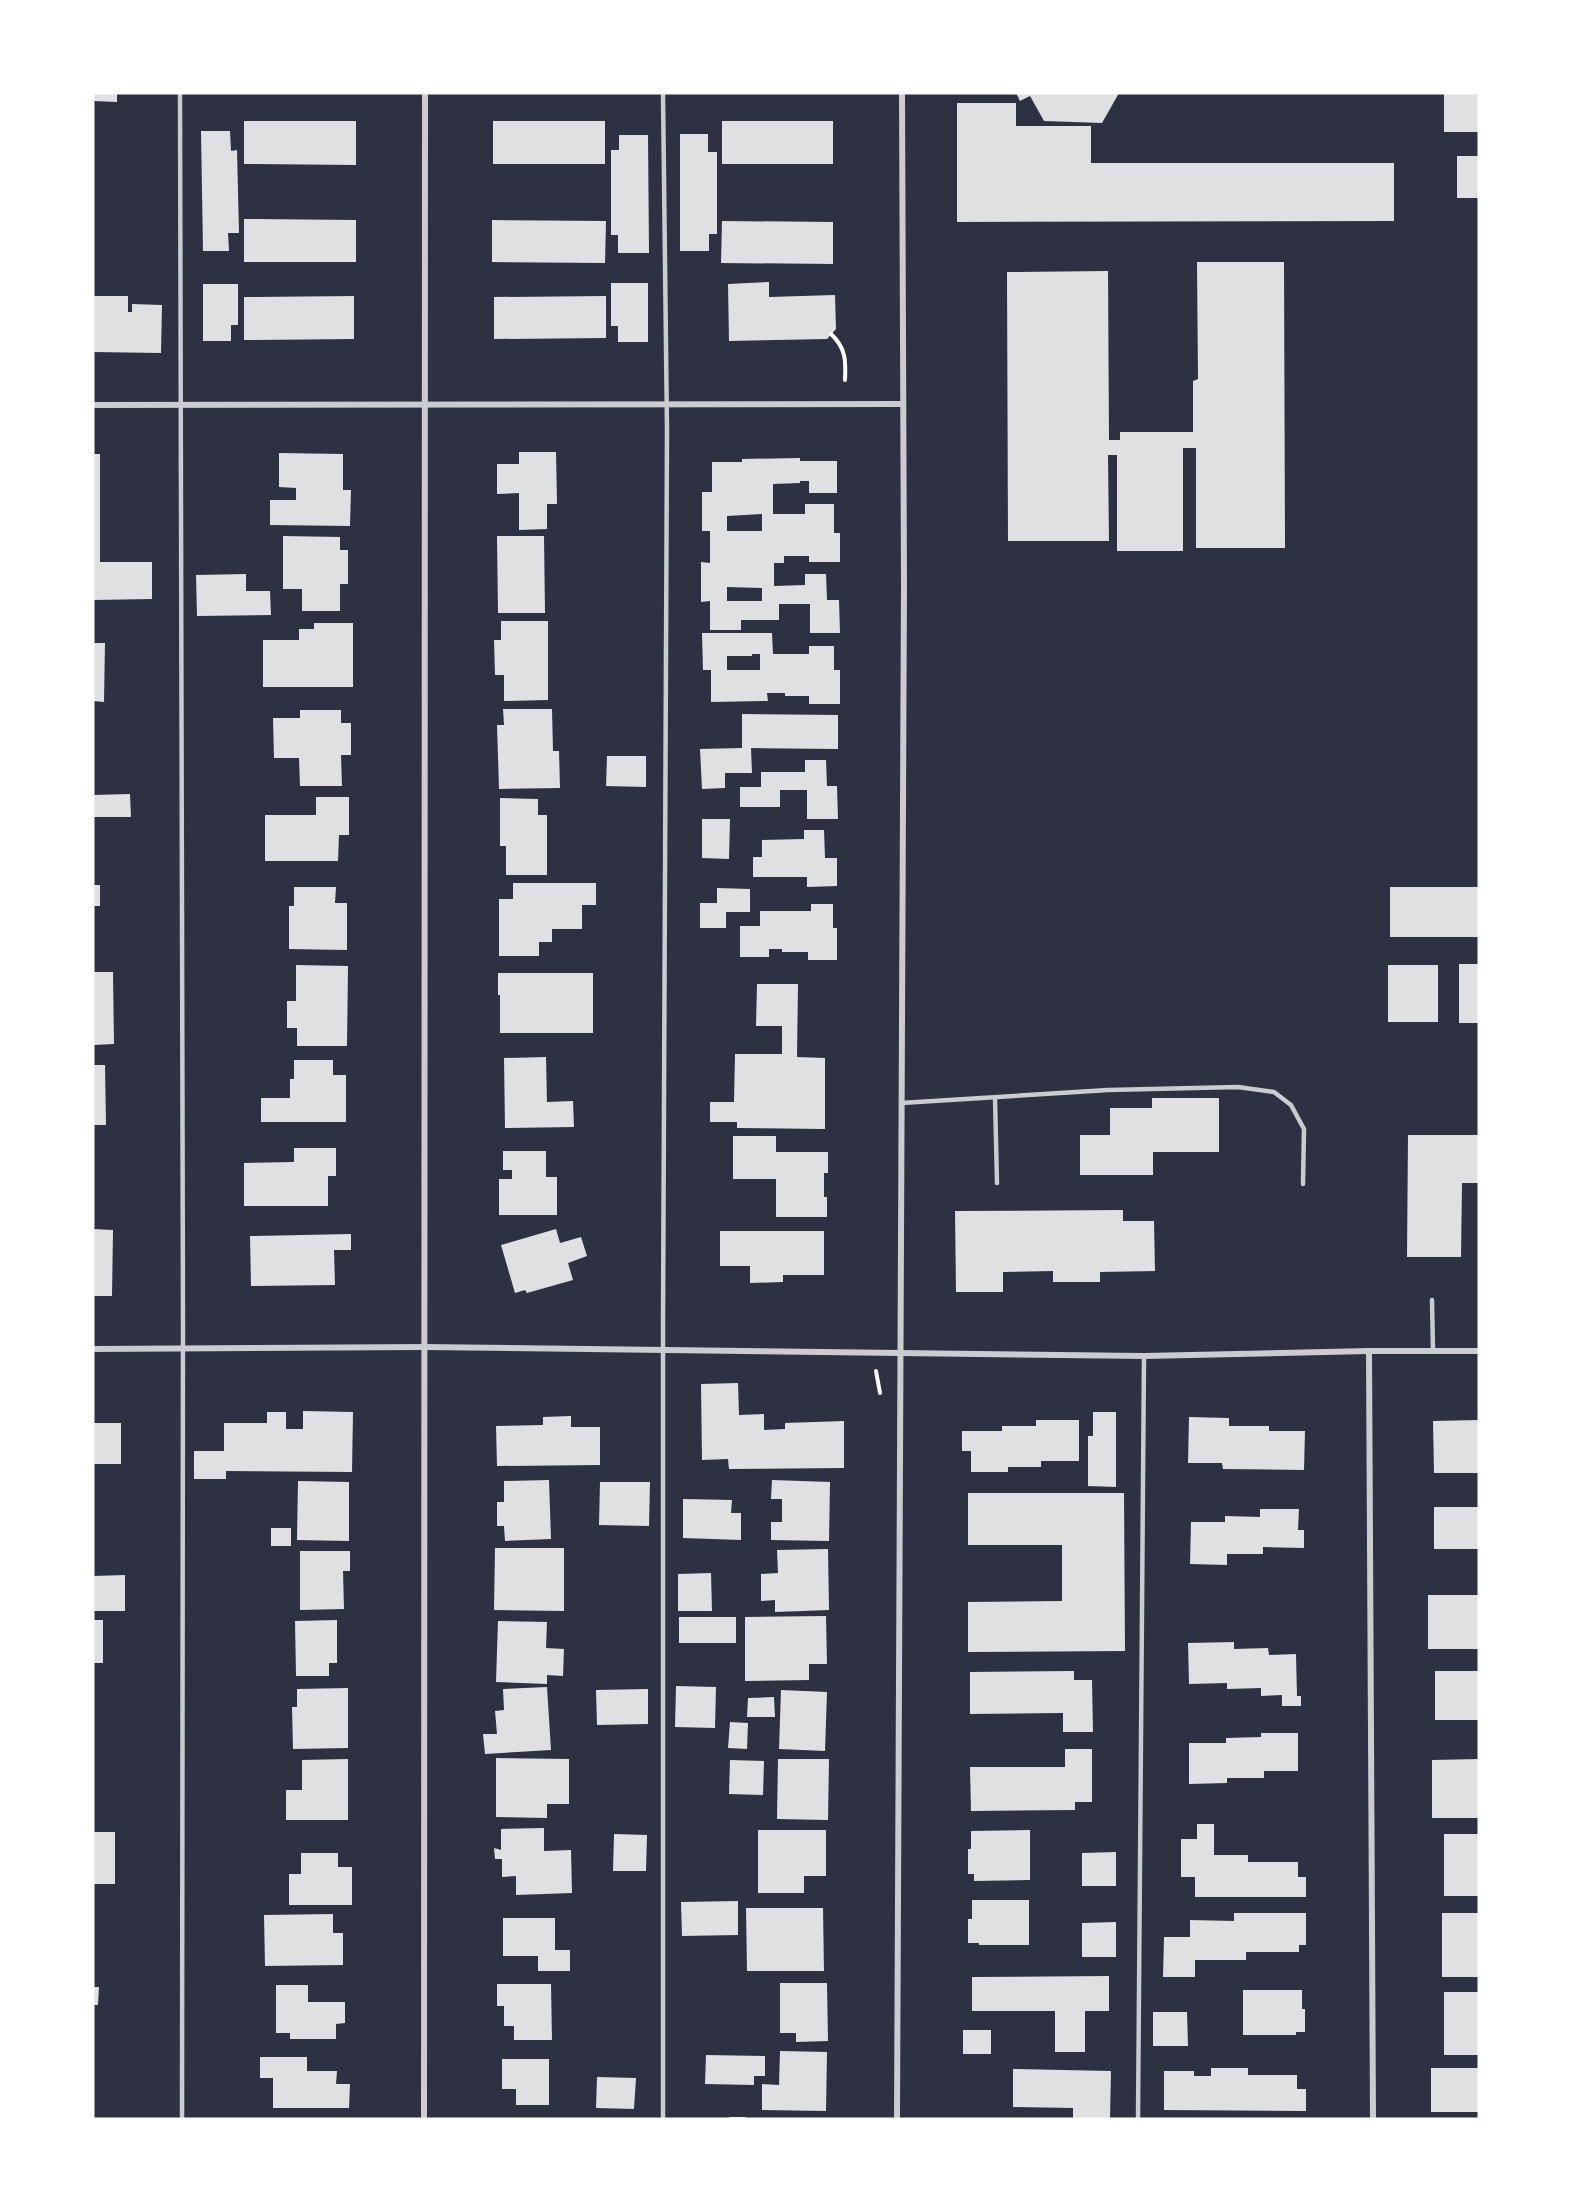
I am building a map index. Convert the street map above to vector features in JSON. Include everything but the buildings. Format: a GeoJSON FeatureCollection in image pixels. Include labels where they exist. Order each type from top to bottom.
{"type":"FeatureCollection","features":[{"type":"Feature","properties":{"kind":"street"},"geometry":{"type":"LineString","coordinates":[[424,2119],[425,93]]}},
{"type":"Feature","properties":{"kind":"street"},"geometry":{"type":"LineString","coordinates":[[897,2119],[904,595],[903,93]]}},
{"type":"Feature","properties":{"kind":"street"},"geometry":{"type":"LineString","coordinates":[[93,405],[902,404]]}},
{"type":"Feature","properties":{"kind":"street"},"geometry":{"type":"LineString","coordinates":[[93,1349],[424,1347],[1144,1356],[1479,1351]]}},
{"type":"Feature","properties":{"kind":"street"},"geometry":{"type":"LineString","coordinates":[[1369,1351],[1373,2119]]}},
{"type":"Feature","properties":{"kind":"lane"},"geometry":{"type":"LineString","coordinates":[[180,93],[182,2119]]}},
{"type":"Feature","properties":{"kind":"lane"},"geometry":{"type":"LineString","coordinates":[[663,93],[667,405],[663,2119]]}},
{"type":"Feature","properties":{"kind":"lane"},"geometry":{"type":"LineString","coordinates":[[901,1103],[1108,1090],[1238,1087],[1274,1092],[1291,1105],[1304,1129],[1304,1184]]}},
{"type":"Feature","properties":{"kind":"lane"},"geometry":{"type":"LineString","coordinates":[[996,1098],[997,1183]]}},
{"type":"Feature","properties":{"kind":"lane"},"geometry":{"type":"LineString","coordinates":[[1432,1300],[1433,1351]]}},
{"type":"Feature","properties":{"kind":"lane"},"geometry":{"type":"LineString","coordinates":[[1138,2119],[1144,1356]]}},
{"type":"Feature","properties":{"kind":"path"},"geometry":{"type":"LineString","coordinates":[[831,334],[840,342],[847,357],[845,380]]}}]}
